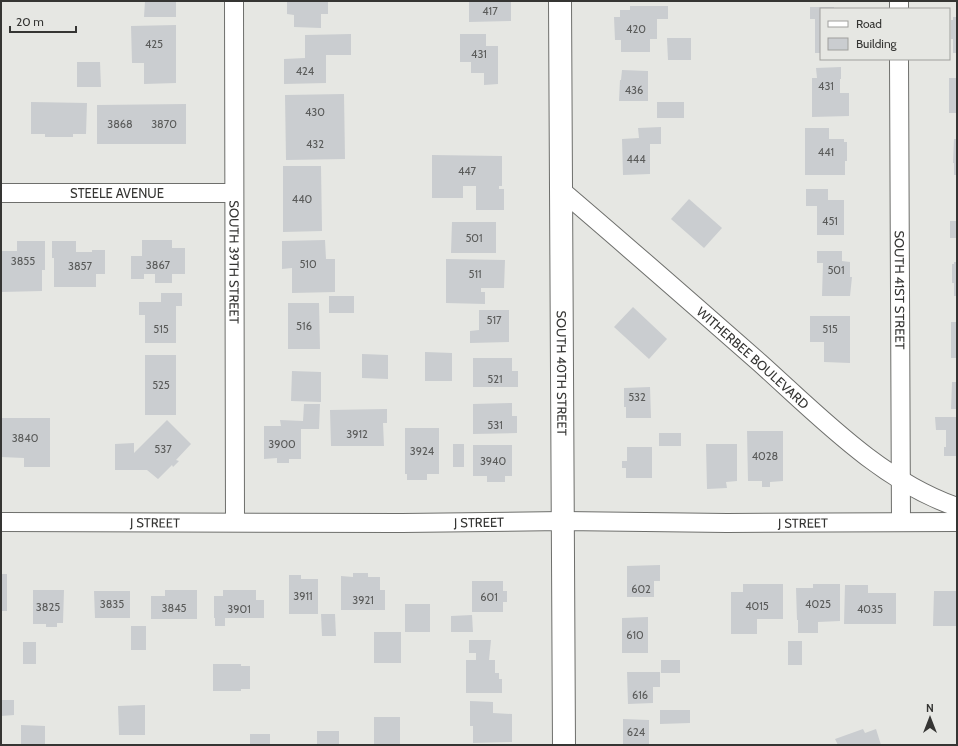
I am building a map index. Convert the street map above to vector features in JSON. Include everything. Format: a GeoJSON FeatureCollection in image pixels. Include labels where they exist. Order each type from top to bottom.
{"type":"FeatureCollection","features":[{"type":"Feature","properties":{"kind":"main road","name":"SOUTH 40TH STREET"},"geometry":{"type":"LineString","coordinates":[[560,1],[564,745]]}},
{"type":"Feature","properties":{"kind":"street","name":"SOUTH 39TH STREET"},"geometry":{"type":"LineString","coordinates":[[234,1],[235,522]]}},
{"type":"Feature","properties":{"kind":"street","name":"SOUTH 41ST STREET"},"geometry":{"type":"LineString","coordinates":[[899,60],[901,522]]}},
{"type":"Feature","properties":{"kind":"street","name":"WITHERBEE BOULEVARD"},"geometry":{"type":"LineString","coordinates":[[561,190],[632,250],[857,449],[900,480],[920,492],[957,507]]}},
{"type":"Feature","properties":{"kind":"street","name":"STEELE AVENUE"},"geometry":{"type":"LineString","coordinates":[[1,193],[234,193]]}},
{"type":"Feature","properties":{"kind":"street","name":"J STREET"},"geometry":{"type":"LineString","coordinates":[[1,522],[957,522]]}},
{"type":"Feature","properties":{"kind":"building"},"geometry":{"type":"Polygon","coordinates":[[[145,1],[176,1],[176,17],[144,17],[145,1]]]}},
{"type":"Feature","properties":{"kind":"building"},"geometry":{"type":"Polygon","coordinates":[[[287,1],[328,1],[328,14],[321,14],[321,28],[294,27],[294,15],[287,14],[287,1]]]}},
{"type":"Feature","properties":{"kind":"building"},"geometry":{"type":"Polygon","coordinates":[[[469,1],[511,1],[511,21],[469,22],[469,1]]]}},
{"type":"Feature","properties":{"kind":"building"},"geometry":{"type":"Polygon","coordinates":[[[630,6],[668,6],[668,19],[657,19],[657,39],[650,39],[650,52],[621,52],[621,40],[615,40],[614,17],[620,17],[620,10],[630,10],[630,6]]]}},
{"type":"Feature","properties":{"kind":"building"},"geometry":{"type":"Polygon","coordinates":[[[810,7],[834,7],[820,8],[820,53],[815,53],[815,19],[810,19],[810,7]]]}},
{"type":"Feature","properties":{"kind":"building"},"geometry":{"type":"Polygon","coordinates":[[[953,17],[957,17],[957,53],[953,53],[953,39],[951,39],[951,20],[953,20],[953,17]]]}},
{"type":"Feature","properties":{"kind":"building"},"geometry":{"type":"Polygon","coordinates":[[[176,25],[176,83],[144,84],[144,63],[132,63],[131,26],[176,25]]]}},
{"type":"Feature","properties":{"kind":"building"},"geometry":{"type":"Polygon","coordinates":[[[351,34],[351,55],[326,55],[326,83],[284,84],[284,59],[305,58],[305,35],[351,34]]]}},
{"type":"Feature","properties":{"kind":"building"},"geometry":{"type":"Polygon","coordinates":[[[460,34],[486,34],[486,46],[498,46],[498,84],[484,85],[484,73],[471,73],[471,62],[460,62],[460,34]]]}},
{"type":"Feature","properties":{"kind":"building"},"geometry":{"type":"Polygon","coordinates":[[[667,38],[691,38],[691,60],[668,60],[667,38]]]}},
{"type":"Feature","properties":{"kind":"building"},"geometry":{"type":"Polygon","coordinates":[[[77,62],[100,62],[101,87],[77,87],[77,62]]]}},
{"type":"Feature","properties":{"kind":"building"},"geometry":{"type":"Polygon","coordinates":[[[841,67],[840,93],[849,93],[849,116],[812,117],[812,78],[817,78],[816,68],[841,67]]]}},
{"type":"Feature","properties":{"kind":"building"},"geometry":{"type":"Polygon","coordinates":[[[622,70],[648,71],[648,101],[619,101],[622,70]]]}},
{"type":"Feature","properties":{"kind":"building"},"geometry":{"type":"Polygon","coordinates":[[[949,78],[957,78],[957,113],[949,113],[949,78]]]}},
{"type":"Feature","properties":{"kind":"building"},"geometry":{"type":"Polygon","coordinates":[[[344,94],[345,159],[286,160],[285,95],[344,94]]]}},
{"type":"Feature","properties":{"kind":"building"},"geometry":{"type":"Polygon","coordinates":[[[31,102],[87,103],[86,134],[73,134],[73,137],[45,137],[45,134],[31,134],[31,102]]]}},
{"type":"Feature","properties":{"kind":"building"},"geometry":{"type":"Polygon","coordinates":[[[657,102],[684,102],[684,118],[657,118],[657,102]]]}},
{"type":"Feature","properties":{"kind":"building"},"geometry":{"type":"Polygon","coordinates":[[[186,104],[186,144],[97,144],[97,105],[186,104]]]}},
{"type":"Feature","properties":{"kind":"building"},"geometry":{"type":"Polygon","coordinates":[[[661,127],[661,144],[650,144],[650,174],[623,175],[622,139],[639,138],[638,128],[661,127]]]}},
{"type":"Feature","properties":{"kind":"building"},"geometry":{"type":"Polygon","coordinates":[[[805,128],[829,128],[829,139],[844,139],[844,142],[847,142],[845,175],[805,175],[805,128]]]}},
{"type":"Feature","properties":{"kind":"building"},"geometry":{"type":"Polygon","coordinates":[[[954,139],[957,139],[957,175],[954,175],[953,163],[954,139]]]}},
{"type":"Feature","properties":{"kind":"building"},"geometry":{"type":"Polygon","coordinates":[[[432,155],[502,156],[502,186],[499,186],[499,189],[504,189],[504,210],[476,210],[476,186],[463,186],[463,198],[432,198],[432,155]]]}},
{"type":"Feature","properties":{"kind":"building"},"geometry":{"type":"Polygon","coordinates":[[[283,166],[321,166],[322,231],[283,232],[283,166]]]}},
{"type":"Feature","properties":{"kind":"building"},"geometry":{"type":"Polygon","coordinates":[[[806,189],[828,189],[828,200],[844,200],[844,235],[817,235],[817,206],[806,206],[806,189]]]}},
{"type":"Feature","properties":{"kind":"building"},"geometry":{"type":"Polygon","coordinates":[[[689,199],[722,228],[704,248],[671,219],[689,199]]]}},
{"type":"Feature","properties":{"kind":"building"},"geometry":{"type":"Polygon","coordinates":[[[950,221],[957,221],[957,238],[950,238],[950,221]]]}},
{"type":"Feature","properties":{"kind":"building"},"geometry":{"type":"Polygon","coordinates":[[[452,222],[496,222],[496,253],[451,253],[452,222]]]}},
{"type":"Feature","properties":{"kind":"building"},"geometry":{"type":"Polygon","coordinates":[[[142,240],[172,240],[172,248],[185,248],[185,274],[172,274],[172,283],[155,283],[155,274],[144,274],[144,279],[131,279],[131,256],[142,256],[142,240]]]}},
{"type":"Feature","properties":{"kind":"building"},"geometry":{"type":"Polygon","coordinates":[[[325,240],[326,259],[335,259],[335,292],[292,293],[292,268],[282,269],[282,241],[325,240]]]}},
{"type":"Feature","properties":{"kind":"building"},"geometry":{"type":"Polygon","coordinates":[[[17,241],[45,241],[45,270],[42,270],[42,291],[1,292],[1,251],[17,251],[17,241]]]}},
{"type":"Feature","properties":{"kind":"building"},"geometry":{"type":"Polygon","coordinates":[[[52,241],[76,241],[76,252],[105,250],[105,274],[96,274],[96,287],[54,287],[54,258],[52,258],[52,241]]]}},
{"type":"Feature","properties":{"kind":"building"},"geometry":{"type":"Polygon","coordinates":[[[817,251],[842,251],[842,261],[850,262],[850,277],[852,277],[850,296],[822,296],[823,263],[817,263],[817,251]]]}},
{"type":"Feature","properties":{"kind":"building"},"geometry":{"type":"Polygon","coordinates":[[[446,259],[505,260],[504,288],[481,288],[481,292],[485,292],[485,304],[446,303],[446,259]]]}},
{"type":"Feature","properties":{"kind":"building"},"geometry":{"type":"Polygon","coordinates":[[[954,262],[957,262],[957,296],[954,296],[954,283],[952,283],[952,264],[954,264],[954,262]]]}},
{"type":"Feature","properties":{"kind":"building"},"geometry":{"type":"Polygon","coordinates":[[[161,293],[182,293],[182,306],[176,306],[176,343],[145,343],[145,315],[139,315],[139,302],[161,302],[161,293]]]}},
{"type":"Feature","properties":{"kind":"building"},"geometry":{"type":"Polygon","coordinates":[[[329,296],[354,296],[354,313],[329,313],[329,296]]]}},
{"type":"Feature","properties":{"kind":"building"},"geometry":{"type":"Polygon","coordinates":[[[288,303],[319,303],[320,349],[288,349],[288,303]]]}},
{"type":"Feature","properties":{"kind":"building"},"geometry":{"type":"Polygon","coordinates":[[[633,307],[667,339],[649,359],[614,327],[633,307]]]}},
{"type":"Feature","properties":{"kind":"building"},"geometry":{"type":"Polygon","coordinates":[[[479,310],[509,310],[509,342],[470,343],[470,331],[479,330],[479,310]]]}},
{"type":"Feature","properties":{"kind":"building"},"geometry":{"type":"Polygon","coordinates":[[[810,316],[850,316],[850,363],[824,362],[824,342],[810,342],[810,316]]]}},
{"type":"Feature","properties":{"kind":"building"},"geometry":{"type":"Polygon","coordinates":[[[951,322],[957,322],[957,358],[951,358],[951,322]]]}},
{"type":"Feature","properties":{"kind":"building"},"geometry":{"type":"Polygon","coordinates":[[[425,352],[452,353],[452,381],[425,381],[425,352]]]}},
{"type":"Feature","properties":{"kind":"building"},"geometry":{"type":"Polygon","coordinates":[[[362,354],[388,355],[388,379],[362,378],[362,354]]]}},
{"type":"Feature","properties":{"kind":"building"},"geometry":{"type":"Polygon","coordinates":[[[145,355],[176,355],[176,415],[145,415],[145,355]]]}},
{"type":"Feature","properties":{"kind":"building"},"geometry":{"type":"Polygon","coordinates":[[[473,358],[512,358],[512,371],[518,371],[518,387],[473,387],[473,358]]]}},
{"type":"Feature","properties":{"kind":"building"},"geometry":{"type":"Polygon","coordinates":[[[292,371],[321,372],[321,402],[291,401],[292,371]]]}},
{"type":"Feature","properties":{"kind":"building"},"geometry":{"type":"Polygon","coordinates":[[[952,382],[957,382],[957,409],[951,409],[952,382]]]}},
{"type":"Feature","properties":{"kind":"building"},"geometry":{"type":"Polygon","coordinates":[[[650,387],[651,418],[626,418],[626,407],[624,407],[624,388],[650,387]]]}},
{"type":"Feature","properties":{"kind":"building"},"geometry":{"type":"Polygon","coordinates":[[[512,403],[512,416],[517,416],[517,433],[473,434],[473,404],[512,403]]]}},
{"type":"Feature","properties":{"kind":"building"},"geometry":{"type":"Polygon","coordinates":[[[304,404],[320,404],[319,429],[301,429],[301,459],[289,459],[289,463],[277,463],[277,458],[264,459],[264,426],[281,426],[280,420],[303,421],[304,404]]]}},
{"type":"Feature","properties":{"kind":"building"},"geometry":{"type":"Polygon","coordinates":[[[387,409],[387,423],[383,423],[384,446],[331,446],[330,410],[387,409]]]}},
{"type":"Feature","properties":{"kind":"building"},"geometry":{"type":"Polygon","coordinates":[[[935,417],[957,417],[957,456],[944,456],[944,447],[946,447],[946,430],[936,430],[935,417]]]}},
{"type":"Feature","properties":{"kind":"building"},"geometry":{"type":"Polygon","coordinates":[[[1,418],[50,418],[50,467],[24,467],[24,458],[1,457],[1,418]]]}},
{"type":"Feature","properties":{"kind":"building"},"geometry":{"type":"Polygon","coordinates":[[[167,420],[191,444],[176,460],[179,461],[173,467],[172,465],[158,479],[147,470],[115,470],[115,444],[134,443],[134,453],[167,420]]]}},
{"type":"Feature","properties":{"kind":"building"},"geometry":{"type":"Polygon","coordinates":[[[405,428],[439,428],[439,474],[427,474],[427,480],[407,480],[407,474],[405,474],[405,428]]]}},
{"type":"Feature","properties":{"kind":"building"},"geometry":{"type":"Polygon","coordinates":[[[747,431],[783,431],[783,481],[770,482],[770,487],[762,487],[762,481],[748,481],[747,431]]]}},
{"type":"Feature","properties":{"kind":"building"},"geometry":{"type":"Polygon","coordinates":[[[659,433],[681,433],[681,446],[659,446],[659,433]]]}},
{"type":"Feature","properties":{"kind":"building"},"geometry":{"type":"Polygon","coordinates":[[[453,444],[464,444],[464,467],[453,467],[453,444]]]}},
{"type":"Feature","properties":{"kind":"building"},"geometry":{"type":"Polygon","coordinates":[[[706,444],[737,444],[737,481],[726,482],[727,488],[707,489],[706,444]]]}},
{"type":"Feature","properties":{"kind":"building"},"geometry":{"type":"Polygon","coordinates":[[[473,445],[512,445],[512,476],[505,476],[505,482],[487,482],[487,476],[473,476],[473,445]]]}},
{"type":"Feature","properties":{"kind":"building"},"geometry":{"type":"Polygon","coordinates":[[[627,447],[652,447],[652,478],[626,478],[626,468],[622,468],[622,461],[627,461],[627,447]]]}},
{"type":"Feature","properties":{"kind":"building"},"geometry":{"type":"Polygon","coordinates":[[[660,565],[660,581],[654,581],[654,597],[627,597],[627,566],[660,565]]]}},
{"type":"Feature","properties":{"kind":"building"},"geometry":{"type":"Polygon","coordinates":[[[353,573],[368,573],[368,577],[380,577],[380,590],[385,590],[385,610],[341,610],[341,576],[353,577],[353,573]]]}},
{"type":"Feature","properties":{"kind":"building"},"geometry":{"type":"Polygon","coordinates":[[[1,574],[7,574],[7,611],[1,611],[1,574]]]}},
{"type":"Feature","properties":{"kind":"building"},"geometry":{"type":"Polygon","coordinates":[[[289,575],[301,575],[301,579],[318,579],[318,614],[289,614],[289,575]]]}},
{"type":"Feature","properties":{"kind":"building"},"geometry":{"type":"Polygon","coordinates":[[[472,581],[503,581],[503,591],[507,591],[507,602],[503,602],[503,612],[472,612],[472,581]]]}},
{"type":"Feature","properties":{"kind":"building"},"geometry":{"type":"Polygon","coordinates":[[[743,584],[783,584],[783,619],[757,619],[757,634],[731,634],[731,592],[743,592],[743,584]]]}},
{"type":"Feature","properties":{"kind":"building"},"geometry":{"type":"Polygon","coordinates":[[[813,584],[840,584],[840,621],[818,622],[818,633],[798,633],[796,588],[813,588],[813,584]]]}},
{"type":"Feature","properties":{"kind":"building"},"geometry":{"type":"Polygon","coordinates":[[[845,585],[868,585],[868,593],[896,593],[896,624],[844,624],[845,585]]]}},
{"type":"Feature","properties":{"kind":"building"},"geometry":{"type":"Polygon","coordinates":[[[33,590],[64,590],[63,623],[57,623],[57,627],[46,627],[46,624],[33,624],[33,590]]]}},
{"type":"Feature","properties":{"kind":"building"},"geometry":{"type":"Polygon","coordinates":[[[165,590],[197,590],[197,619],[151,619],[151,596],[165,596],[165,590]]]}},
{"type":"Feature","properties":{"kind":"building"},"geometry":{"type":"Polygon","coordinates":[[[223,590],[256,590],[256,600],[264,600],[264,618],[225,618],[225,626],[215,626],[214,596],[223,596],[223,590]]]}},
{"type":"Feature","properties":{"kind":"building"},"geometry":{"type":"Polygon","coordinates":[[[94,591],[130,591],[130,618],[95,618],[94,591]]]}},
{"type":"Feature","properties":{"kind":"building"},"geometry":{"type":"Polygon","coordinates":[[[934,591],[957,591],[957,626],[933,626],[934,591]]]}},
{"type":"Feature","properties":{"kind":"building"},"geometry":{"type":"Polygon","coordinates":[[[405,604],[430,604],[430,632],[405,632],[405,604]]]}},
{"type":"Feature","properties":{"kind":"building"},"geometry":{"type":"Polygon","coordinates":[[[321,614],[335,614],[336,636],[322,636],[321,614]]]}},
{"type":"Feature","properties":{"kind":"building"},"geometry":{"type":"Polygon","coordinates":[[[472,615],[473,632],[451,632],[451,616],[472,615]]]}},
{"type":"Feature","properties":{"kind":"building"},"geometry":{"type":"Polygon","coordinates":[[[648,617],[648,653],[622,653],[622,618],[648,617]]]}},
{"type":"Feature","properties":{"kind":"building"},"geometry":{"type":"Polygon","coordinates":[[[131,626],[146,626],[146,650],[131,650],[131,626]]]}},
{"type":"Feature","properties":{"kind":"building"},"geometry":{"type":"Polygon","coordinates":[[[374,632],[401,632],[401,663],[374,663],[374,632]]]}},
{"type":"Feature","properties":{"kind":"building"},"geometry":{"type":"Polygon","coordinates":[[[469,640],[491,640],[489,660],[495,660],[495,673],[499,673],[499,679],[502,679],[502,693],[466,693],[466,660],[476,660],[476,653],[469,653],[469,640]]]}},
{"type":"Feature","properties":{"kind":"building"},"geometry":{"type":"Polygon","coordinates":[[[788,641],[802,641],[802,665],[788,665],[788,641]]]}},
{"type":"Feature","properties":{"kind":"building"},"geometry":{"type":"Polygon","coordinates":[[[23,642],[36,642],[36,664],[23,664],[23,642]]]}},
{"type":"Feature","properties":{"kind":"building"},"geometry":{"type":"Polygon","coordinates":[[[661,660],[680,660],[680,673],[661,673],[661,660]]]}},
{"type":"Feature","properties":{"kind":"building"},"geometry":{"type":"Polygon","coordinates":[[[213,664],[241,664],[241,666],[250,666],[250,689],[241,689],[241,691],[213,691],[213,664]]]}},
{"type":"Feature","properties":{"kind":"building"},"geometry":{"type":"Polygon","coordinates":[[[627,672],[660,672],[660,687],[653,687],[653,703],[628,704],[627,672]]]}},
{"type":"Feature","properties":{"kind":"building"},"geometry":{"type":"Polygon","coordinates":[[[1,700],[14,700],[14,715],[1,716],[1,700]]]}},
{"type":"Feature","properties":{"kind":"building"},"geometry":{"type":"Polygon","coordinates":[[[470,701],[493,702],[493,713],[512,714],[512,742],[473,743],[473,726],[470,726],[470,701]]]}},
{"type":"Feature","properties":{"kind":"building"},"geometry":{"type":"Polygon","coordinates":[[[145,705],[145,735],[119,735],[118,706],[145,705]]]}},
{"type":"Feature","properties":{"kind":"building"},"geometry":{"type":"Polygon","coordinates":[[[660,710],[690,710],[690,723],[660,724],[660,710]]]}},
{"type":"Feature","properties":{"kind":"building"},"geometry":{"type":"Polygon","coordinates":[[[374,717],[400,717],[400,745],[374,745],[374,717]]]}},
{"type":"Feature","properties":{"kind":"building"},"geometry":{"type":"Polygon","coordinates":[[[623,719],[649,720],[649,745],[623,745],[623,719]]]}},
{"type":"Feature","properties":{"kind":"building"},"geometry":{"type":"Polygon","coordinates":[[[21,725],[45,726],[45,745],[21,745],[21,725]]]}},
{"type":"Feature","properties":{"kind":"building"},"geometry":{"type":"Polygon","coordinates":[[[863,729],[865,733],[876,729],[881,745],[838,745],[835,739],[863,729]]]}},
{"type":"Feature","properties":{"kind":"building"},"geometry":{"type":"Polygon","coordinates":[[[317,731],[339,731],[339,745],[317,745],[317,731]]]}},
{"type":"Feature","properties":{"kind":"building"},"geometry":{"type":"Polygon","coordinates":[[[250,734],[270,734],[270,745],[250,745],[250,734]]]}}]}
